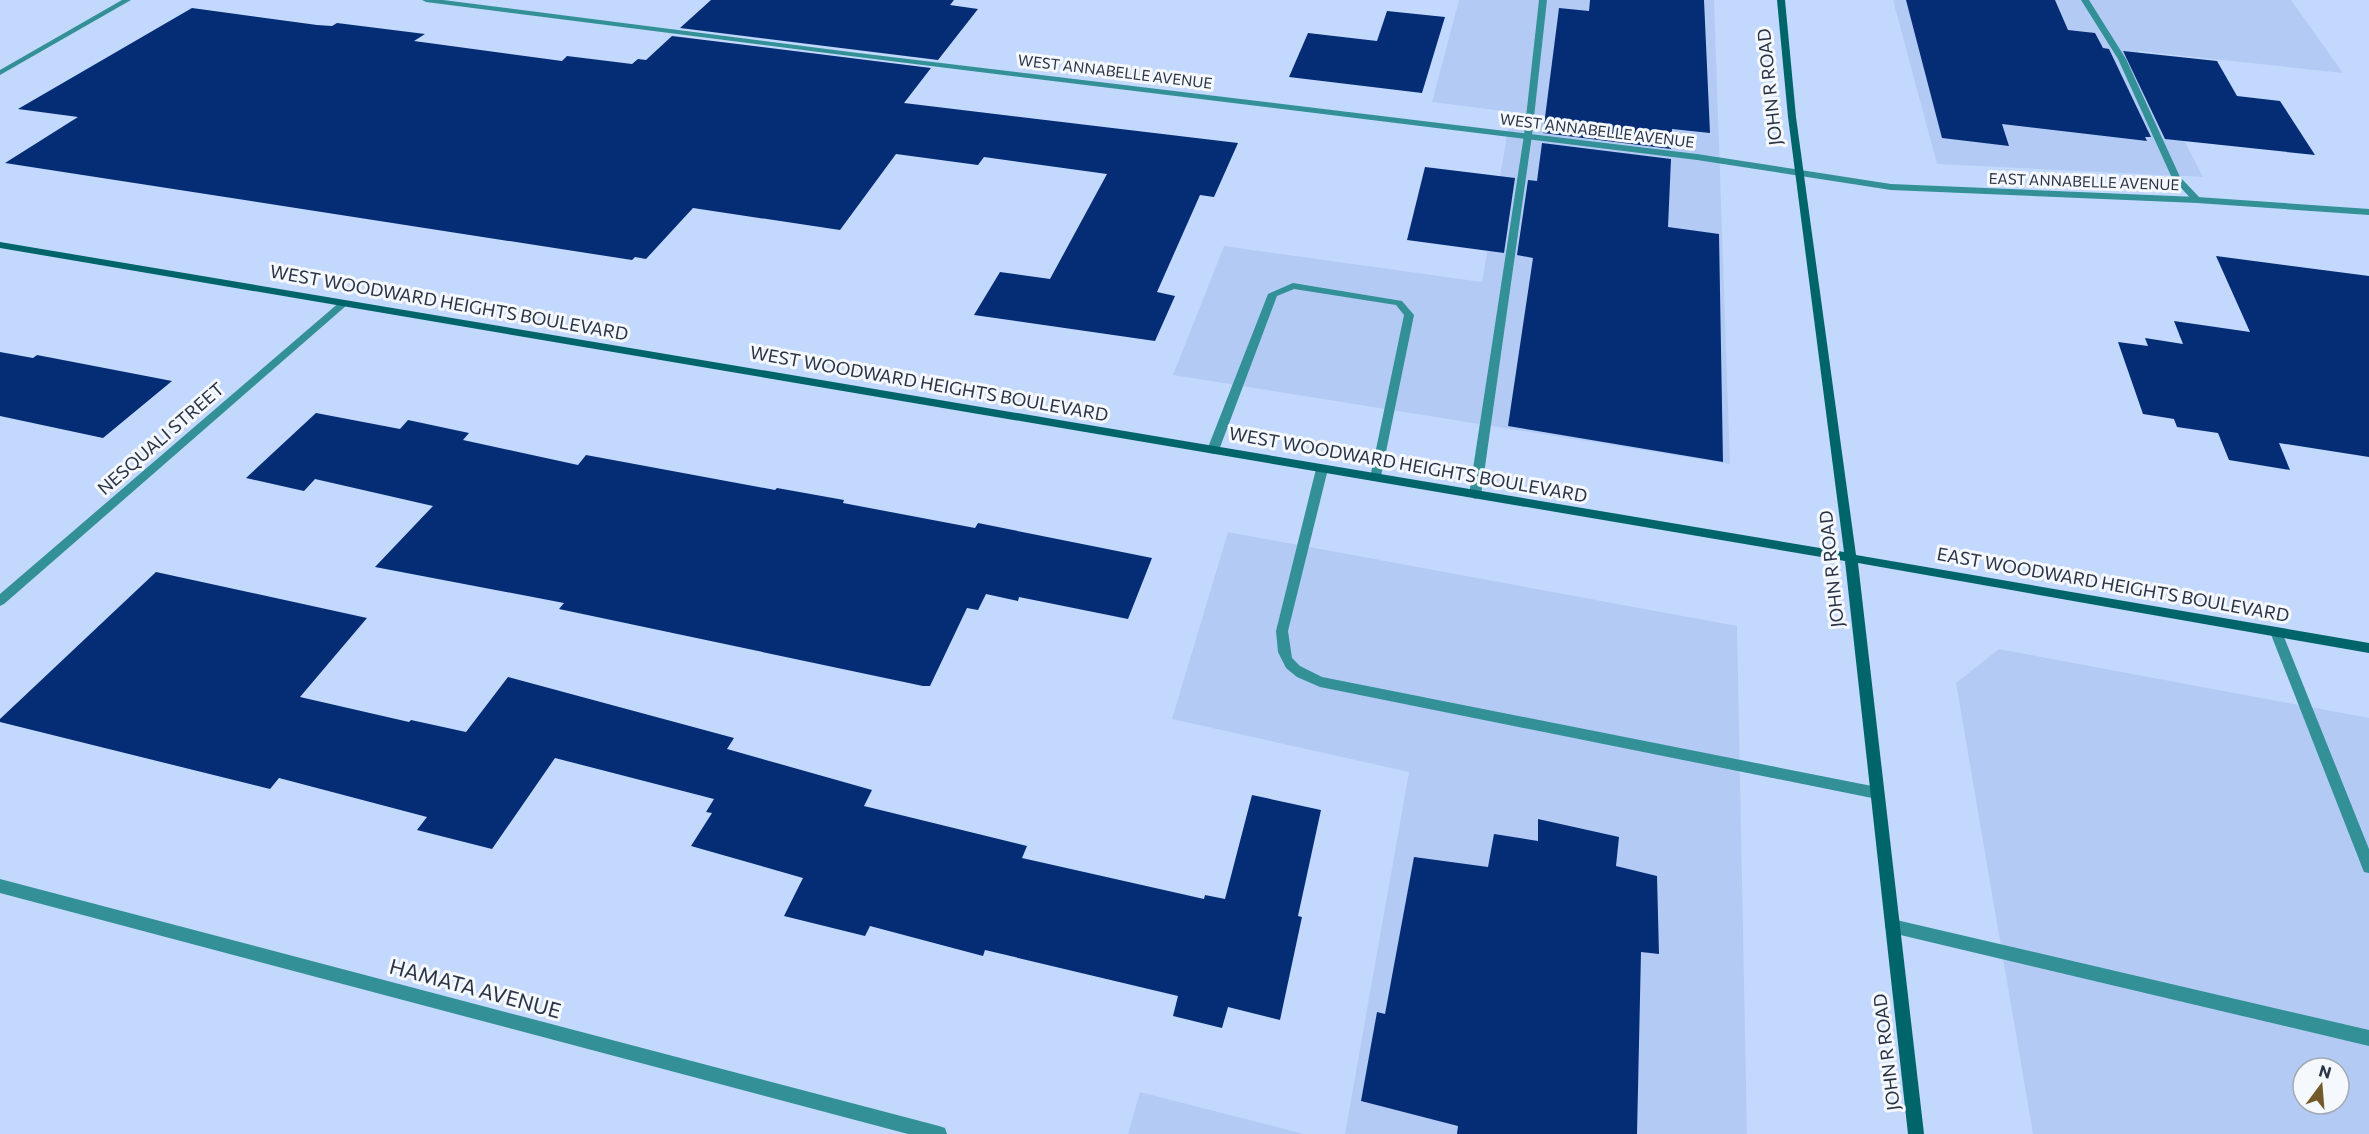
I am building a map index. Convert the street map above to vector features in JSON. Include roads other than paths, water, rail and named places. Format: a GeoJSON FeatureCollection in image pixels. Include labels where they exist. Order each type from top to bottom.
{"type":"FeatureCollection","features":[{"type":"Feature","properties":{"kind":"street"},"geometry":{"type":"LineString","coordinates":[[0,73],[127,0]]}},
{"type":"Feature","properties":{"kind":"street","name":"WEST ANNABELLE AVENUE"},"geometry":{"type":"LineString","coordinates":[[426,0],[858,55],[1528,135],[1800,172]]}},
{"type":"Feature","properties":{"kind":"street"},"geometry":{"type":"LineString","coordinates":[[1475,495],[1528,135],[1543,0]]}},
{"type":"Feature","properties":{"kind":"street","name":"JOHN R ROAD"},"geometry":{"type":"LineString","coordinates":[[1781,0],[1800,172],[1851,558],[1916,1134]]}},
{"type":"Feature","properties":{"kind":"street"},"geometry":{"type":"LineString","coordinates":[[2085,0],[2122,59],[2176,178],[2197,200]]}},
{"type":"Feature","properties":{"kind":"street","name":"EAST ANNABELLE AVENUE"},"geometry":{"type":"LineString","coordinates":[[1800,172],[1891,187],[2197,200],[2369,212]]}},
{"type":"Feature","properties":{"kind":"street","name":"WEST WOODWARD HEIGHTS BOULEVARD"},"geometry":{"type":"LineString","coordinates":[[0,245],[1851,558]]}},
{"type":"Feature","properties":{"kind":"street"},"geometry":{"type":"LineString","coordinates":[[1213,450],[1273,294],[1293,286],[1399,303],[1409,315],[1376,478]]}},
{"type":"Feature","properties":{"kind":"street","name":"NESQUALI STREET"},"geometry":{"type":"LineString","coordinates":[[0,601],[344,303]]}},
{"type":"Feature","properties":{"kind":"street"},"geometry":{"type":"LineString","coordinates":[[1322,468],[1282,631],[1282,650],[1293,670],[1320,682],[1877,793]]}},
{"type":"Feature","properties":{"kind":"street","name":"EAST WOODWARD HEIGHTS BOULEVARD"},"geometry":{"type":"LineString","coordinates":[[1851,558],[2369,648]]}},
{"type":"Feature","properties":{"kind":"street"},"geometry":{"type":"LineString","coordinates":[[2276,632],[2369,867]]}},
{"type":"Feature","properties":{"kind":"street","name":"HAMATA AVENUE"},"geometry":{"type":"LineString","coordinates":[[0,886],[939,1134]]}},
{"type":"Feature","properties":{"kind":"street"},"geometry":{"type":"LineString","coordinates":[[1892,926],[2369,1038]]}}]}
